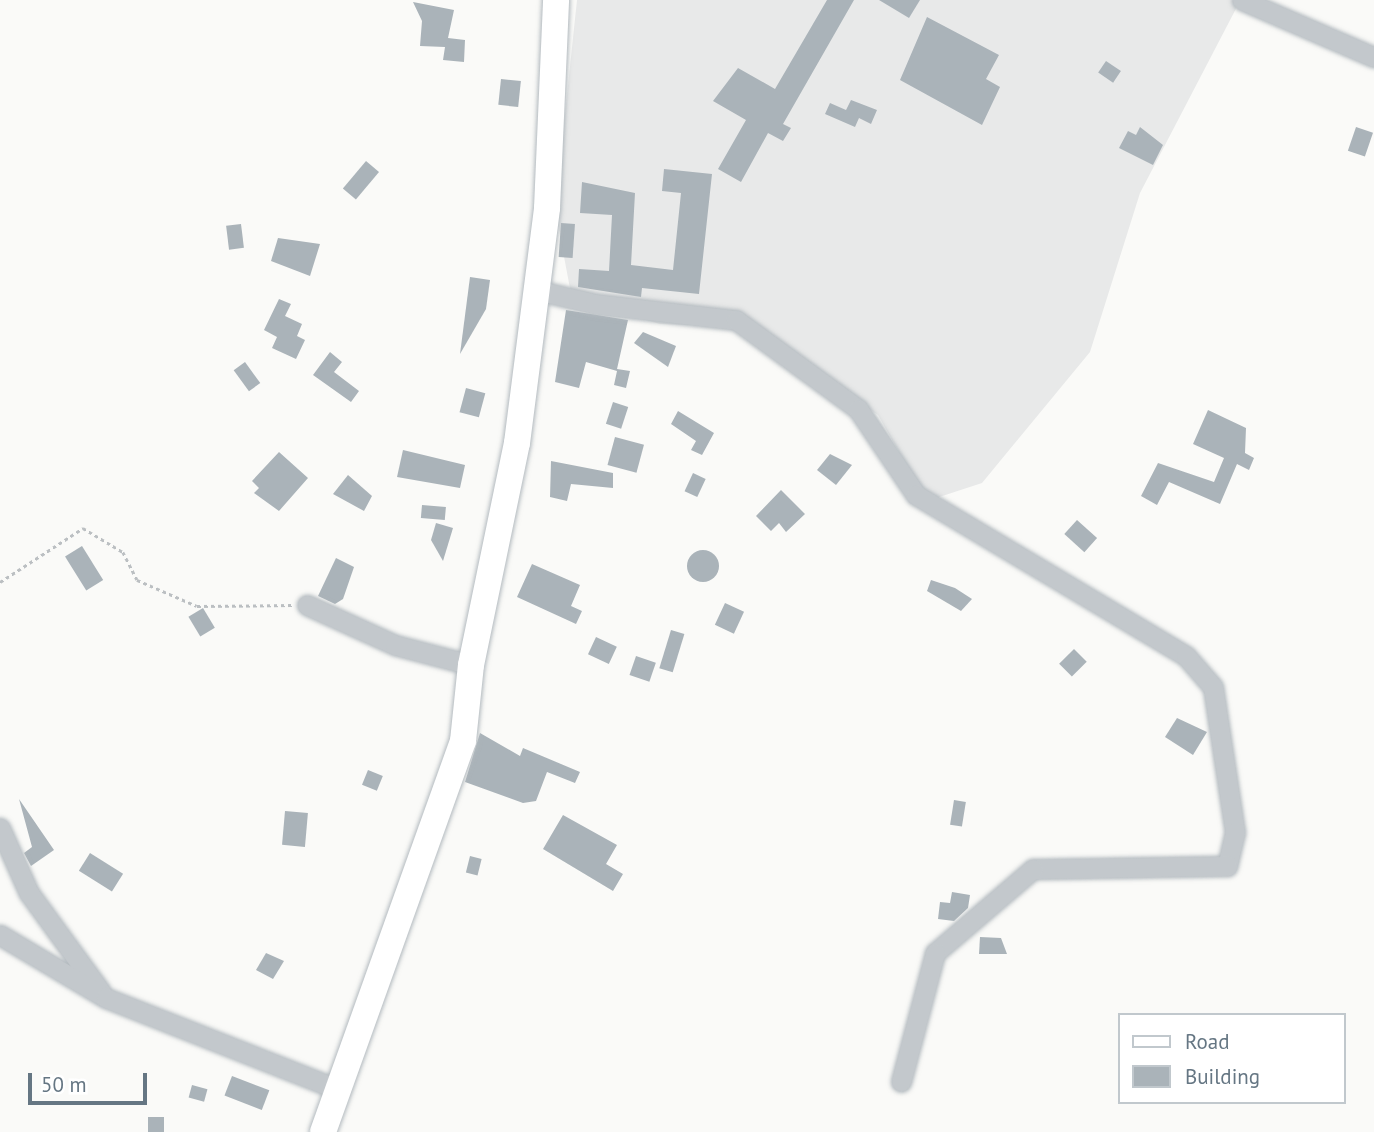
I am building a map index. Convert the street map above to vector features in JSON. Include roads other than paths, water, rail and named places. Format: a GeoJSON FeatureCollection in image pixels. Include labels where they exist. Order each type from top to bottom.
{"type":"FeatureCollection","features":[{"type":"Feature","properties":{"kind":"main road"},"geometry":{"type":"LineString","coordinates":[[323,1132],[335,1088],[464,741],[471,665],[517,443],[547,208],[556,0]]}},
{"type":"Feature","properties":{"kind":"street"},"geometry":{"type":"LineString","coordinates":[[1242,0],[1374,57]]}},
{"type":"Feature","properties":{"kind":"street"},"geometry":{"type":"LineString","coordinates":[[536,290],[595,304],[736,320],[858,408],[916,495],[1186,656],[1213,688],[1235,832],[1227,866],[1033,869],[935,953],[901,1082]]}},
{"type":"Feature","properties":{"kind":"street"},"geometry":{"type":"LineString","coordinates":[[307,605],[395,645],[471,665]]}},
{"type":"Feature","properties":{"kind":"street"},"geometry":{"type":"LineString","coordinates":[[0,828],[29,893],[106,998]]}},
{"type":"Feature","properties":{"kind":"street"},"geometry":{"type":"LineString","coordinates":[[0,935],[106,998],[335,1088]]}}]}
